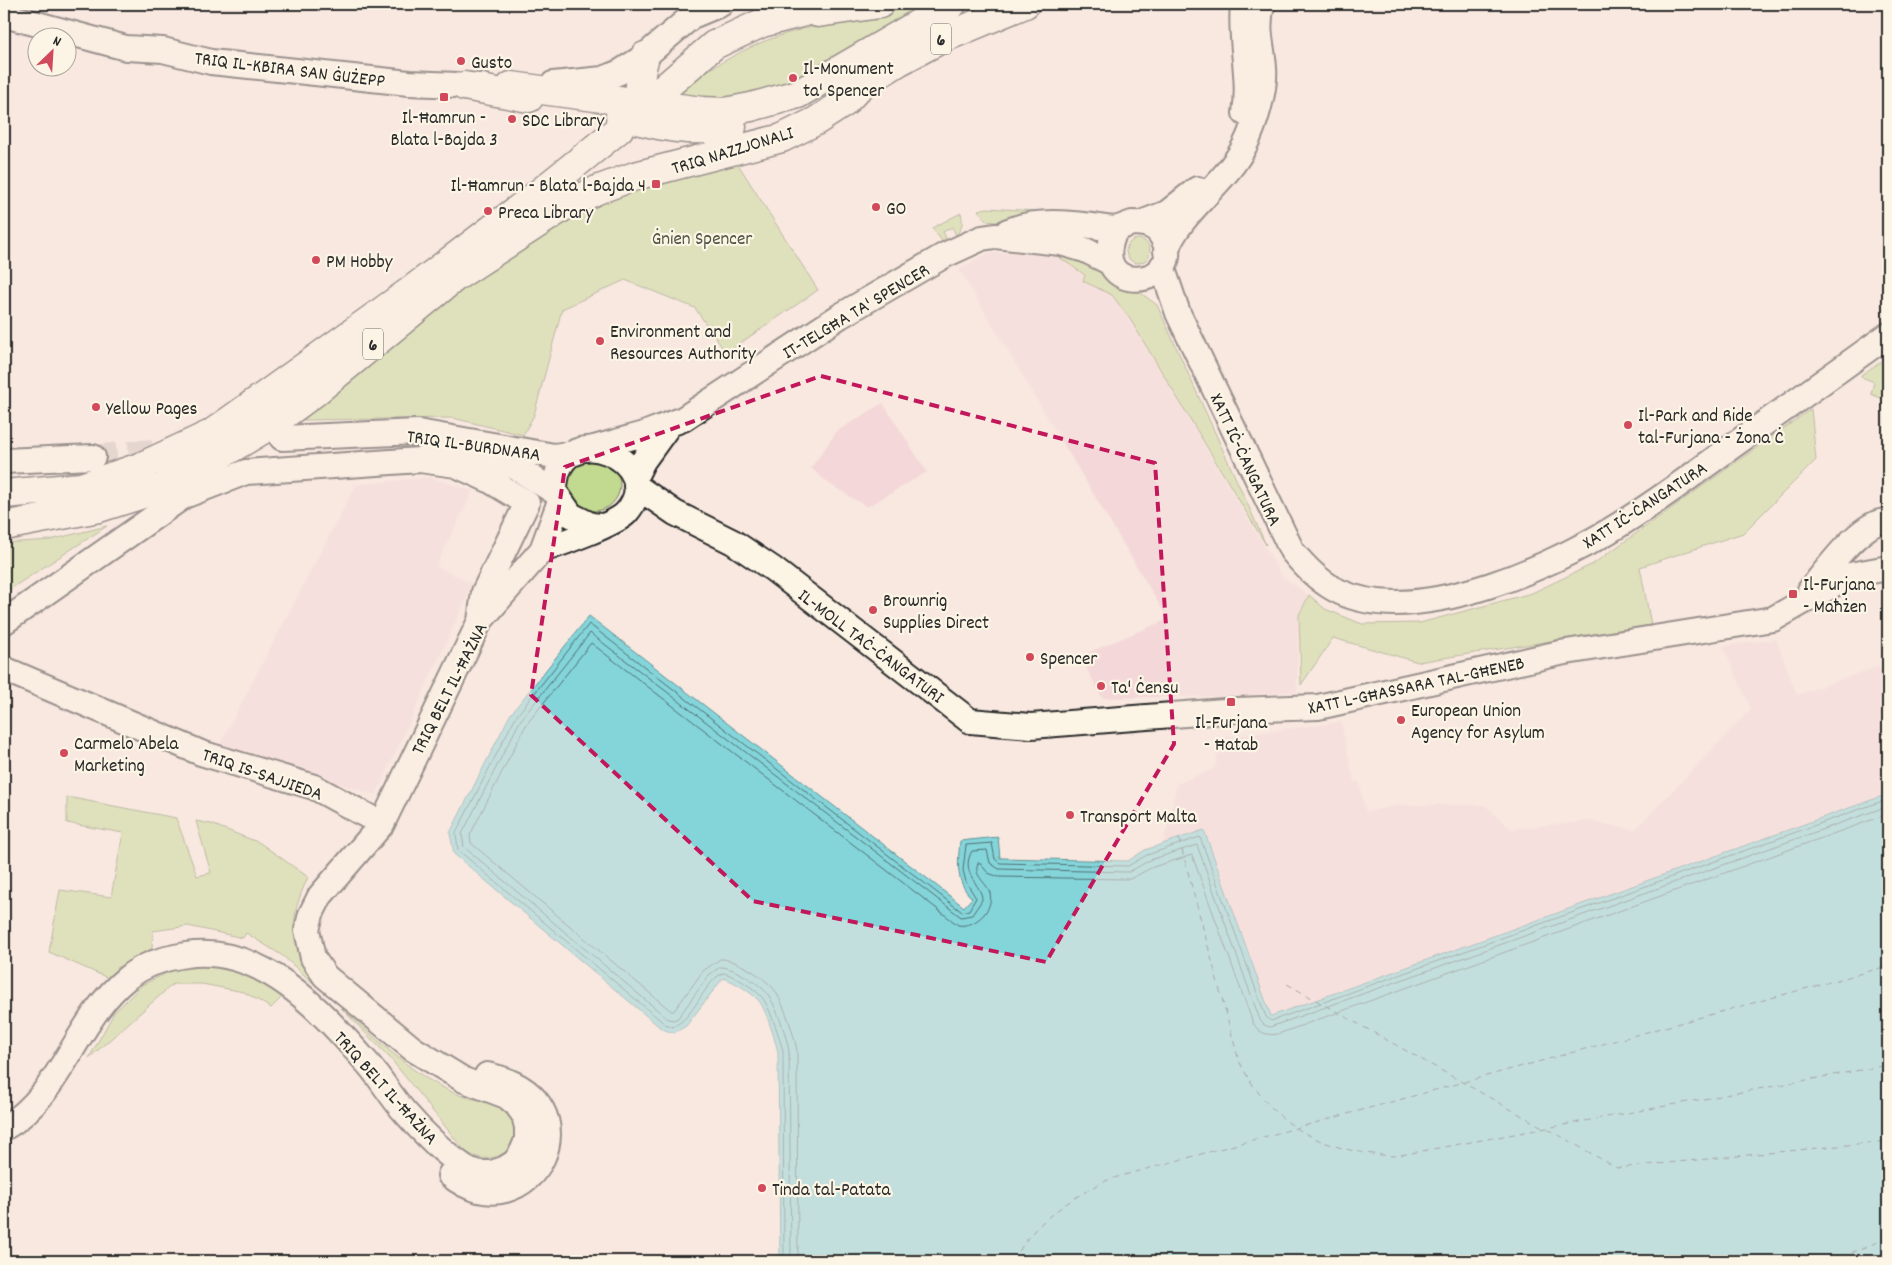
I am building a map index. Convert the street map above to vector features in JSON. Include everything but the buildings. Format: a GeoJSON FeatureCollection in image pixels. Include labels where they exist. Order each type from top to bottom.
{"type":"FeatureCollection","features":[{"type":"Feature","properties":{"kind":"highway"},"geometry":{"type":"LineString","coordinates":[[645,56],[639,89],[654,97],[714,45],[762,23],[836,4]]}},
{"type":"Feature","properties":{"kind":"highway"},"geometry":{"type":"LineString","coordinates":[[792,16],[880,4]]}},
{"type":"Feature","properties":{"kind":"highway","name":"6"},"geometry":{"type":"LineString","coordinates":[[511,86],[654,97],[702,111],[724,112],[782,100],[798,94],[952,4]]}},
{"type":"Feature","properties":{"kind":"highway","name":"TRIQ NAZZJONALI"},"geometry":{"type":"LineString","coordinates":[[181,478],[292,410],[454,278],[563,207],[598,190],[635,176],[782,138],[816,122],[844,103],[861,85],[941,39],[1025,4]]}},
{"type":"Feature","properties":{"kind":"highway","name":"6"},"geometry":{"type":"LineString","coordinates":[[464,86],[585,107],[678,130],[708,130],[744,126],[778,117],[837,91],[861,85]]}},
{"type":"Feature","properties":{"kind":"highway","name":"6"},"geometry":{"type":"LineString","coordinates":[[654,97],[649,109],[673,121],[744,126]]}},
{"type":"Feature","properties":{"kind":"highway","name":"6"},"geometry":{"type":"LineString","coordinates":[[15,493],[81,487],[140,467],[211,434],[409,292],[542,192],[618,129]]}},
{"type":"Feature","properties":{"kind":"highway","name":"6"},"geometry":{"type":"LineString","coordinates":[[4,526],[99,508],[162,488],[181,478]]}},
{"type":"Feature","properties":{"kind":"street"},"geometry":{"type":"LineString","coordinates":[[645,56],[695,10],[721,4]]}},
{"type":"Feature","properties":{"kind":"street"},"geometry":{"type":"LineString","coordinates":[[1243,4],[1243,45],[1248,96],[1242,125],[1198,197],[1184,221],[1171,238],[1158,265],[1133,280],[1122,276],[1111,263],[1109,248],[1116,229],[1132,223],[1141,223],[1167,213],[1198,197],[1230,169],[1245,146],[1260,104],[1265,69],[1258,21],[1262,4]]}},
{"type":"Feature","properties":{"kind":"street","name":"TRIQ IL-KBIRA SAN ĠUŻEPP"},"geometry":{"type":"LineString","coordinates":[[4,15],[126,48],[163,50],[211,62],[464,86],[511,86],[581,82],[611,76],[645,56]]}},
{"type":"Feature","properties":{"kind":"street","name":"IT-TELGĦA TA' SPENCER"},"geometry":{"type":"LineString","coordinates":[[585,450],[683,419],[840,316],[945,255],[982,238],[994,236],[1024,224],[1059,223],[1116,229]]}},
{"type":"Feature","properties":{"kind":"street"},"geometry":{"type":"LineString","coordinates":[[1141,223],[1156,229],[1162,235],[1158,265]]}},
{"type":"Feature","properties":{"kind":"street","name":"IT-TELGĦA TA' SPENCER"},"geometry":{"type":"LineString","coordinates":[[994,236],[1061,243],[1085,250],[1111,263]]}},
{"type":"Feature","properties":{"kind":"street","name":"XATT IĊ-ĊANGATURA"},"geometry":{"type":"LineString","coordinates":[[1158,265],[1178,313],[1292,551],[1305,568],[1339,592],[1357,598],[1402,604],[1470,592],[1515,576],[1573,550],[1632,517],[1888,335]]}},
{"type":"Feature","properties":{"kind":"street","name":"IT-TELGĦA TA' SPENCER"},"geometry":{"type":"LineString","coordinates":[[635,482],[643,461],[669,425]]}},
{"type":"Feature","properties":{"kind":"street","name":"TRIQ IL-BURDNARA"},"geometry":{"type":"LineString","coordinates":[[282,438],[418,432],[554,456],[585,450]]}},
{"type":"Feature","properties":{"kind":"street"},"geometry":{"type":"LineString","coordinates":[[181,478],[248,457],[419,446],[464,450],[515,467],[557,497],[571,515],[581,521],[610,523],[632,505],[635,482],[617,456],[606,450],[585,450],[560,467],[555,480],[557,497],[542,550]]}},
{"type":"Feature","properties":{"kind":"street"},"geometry":{"type":"LineString","coordinates":[[4,461],[93,457]]}},
{"type":"Feature","properties":{"kind":"street"},"geometry":{"type":"LineString","coordinates":[[4,622],[184,496],[199,489],[246,472],[420,460],[456,465],[489,480],[527,503],[484,592],[480,620]]}},
{"type":"Feature","properties":{"kind":"street","name":"IL-MOLL TAĊ-ĊANGATURI"},"geometry":{"type":"LineString","coordinates":[[635,482],[675,513],[733,542],[773,570],[970,720],[1031,726],[1085,720]]}},
{"type":"Feature","properties":{"kind":"street","name":"IL-MOLL TAĊ-ĊANGATURI"},"geometry":{"type":"LineString","coordinates":[[542,550],[610,523],[648,513],[675,513]]}},
{"type":"Feature","properties":{"kind":"street","name":"XATT L-GĦASSARA TAL-GĦENEB"},"geometry":{"type":"LineString","coordinates":[[1798,603],[1860,533],[1886,522]]}},
{"type":"Feature","properties":{"kind":"street","name":"TRIQ BELT IL-ĦAŻNA"},"geometry":{"type":"LineString","coordinates":[[4,1128],[21,1118],[36,1104],[51,1085],[92,1017],[108,995],[128,977],[150,963],[203,952],[227,955],[251,963],[292,988],[370,1066],[403,1111],[457,1162],[467,1169],[480,1173],[492,1173],[509,1166],[522,1152],[526,1140],[527,1127],[524,1115],[516,1104],[506,1096],[464,1080],[413,1049],[325,976],[313,958],[307,930],[311,914],[320,896],[382,824],[480,620],[542,550]]}},
{"type":"Feature","properties":{"kind":"street","name":"XATT L-GĦASSARA TAL-GĦENEB"},"geometry":{"type":"LineString","coordinates":[[1085,720],[1318,707],[1560,653],[1773,619],[1850,575],[1888,568]]}},
{"type":"Feature","properties":{"kind":"street","name":"TRIQ IS-SAJJIEDA"},"geometry":{"type":"LineString","coordinates":[[4,669],[201,753],[314,787],[382,824]]}},
{"type":"Feature","properties":{"kind":"highlighted area"},"geometry":{"type":"Polygon","coordinates":[[[821,376],[1155,463],[1174,744],[1046,962],[753,901],[531,695],[565,467],[821,376]]]}},
{"type":"Feature","properties":{"kind":"shaded area"},"geometry":{"type":"Polygon","coordinates":[[[988,253],[1053,253],[1085,275],[1084,281],[1112,295],[1130,319],[1282,576],[1311,597],[1299,615],[1297,692],[1231,696],[1102,698],[1080,656],[1168,619],[959,269],[988,253]]]}},
{"type":"Feature","properties":{"kind":"shaded area"},"geometry":{"type":"Polygon","coordinates":[[[883,403],[927,472],[867,507],[828,483],[811,468],[837,431],[883,403]]]}},
{"type":"Feature","properties":{"kind":"shaded area"},"geometry":{"type":"Polygon","coordinates":[[[429,477],[473,491],[436,566],[473,584],[376,795],[218,748],[356,485],[429,477]]]}},
{"type":"Feature","properties":{"kind":"shaded area"},"geometry":{"type":"Polygon","coordinates":[[[1776,639],[1797,695],[1888,663],[1888,794],[1271,1016],[1204,830],[1163,844],[1177,784],[1215,768],[1220,738],[1341,722],[1354,782],[1359,782],[1366,812],[1398,805],[1485,805],[1511,829],[1589,821],[1635,830],[1751,709],[1723,646],[1776,639]]]}},
{"type":"Feature","properties":{"kind":"green space"},"geometry":{"type":"Polygon","coordinates":[[[918,4],[936,4],[807,83],[715,105],[665,97],[727,60],[765,41],[803,29],[918,4]]]}},
{"type":"Feature","properties":{"kind":"green space","name":"Ġnien Spencer"},"geometry":{"type":"Polygon","coordinates":[[[734,158],[818,290],[726,353],[695,308],[625,280],[562,309],[534,415],[523,435],[453,418],[303,420],[463,286],[586,207],[734,158]]]}},
{"type":"Feature","properties":{"kind":"green space"},"geometry":{"type":"Polygon","coordinates":[[[987,208],[1054,212],[995,222],[987,221],[978,210],[987,208]]]}},
{"type":"Feature","properties":{"kind":"green space"},"geometry":{"type":"Polygon","coordinates":[[[961,213],[962,225],[960,230],[956,235],[952,227],[943,232],[946,238],[942,241],[932,228],[961,213]]]}},
{"type":"Feature","properties":{"kind":"green space"},"geometry":{"type":"Polygon","coordinates":[[[1138,239],[1147,242],[1150,251],[1147,260],[1138,263],[1129,260],[1126,251],[1129,242],[1138,239]]]}},
{"type":"Feature","properties":{"kind":"green space"},"geometry":{"type":"Polygon","coordinates":[[[1053,253],[1107,268],[1157,305],[1266,545],[1130,319],[1112,295],[1083,281],[1085,275],[1053,253]]]}},
{"type":"Feature","properties":{"kind":"green space"},"geometry":{"type":"Polygon","coordinates":[[[1888,357],[1888,401],[1871,394],[1874,382],[1861,375],[1888,357]]]}},
{"type":"Feature","properties":{"kind":"green space"},"geometry":{"type":"Polygon","coordinates":[[[1811,409],[1816,460],[1743,533],[1640,567],[1651,625],[1418,662],[1333,638],[1301,685],[1299,615],[1309,595],[1325,609],[1362,624],[1420,623],[1532,593],[1593,564],[1811,409]]]}},
{"type":"Feature","properties":{"kind":"green space"},"geometry":{"type":"Polygon","coordinates":[[[589,459],[599,459],[608,463],[616,471],[620,485],[616,499],[608,507],[599,511],[589,511],[580,507],[572,499],[568,490],[568,480],[572,471],[580,463],[589,459]]]}},
{"type":"Feature","properties":{"kind":"green space"},"geometry":{"type":"Polygon","coordinates":[[[107,526],[4,593],[4,543],[50,540],[107,526]]]}},
{"type":"Feature","properties":{"kind":"green space"},"geometry":{"type":"Polygon","coordinates":[[[67,797],[176,818],[197,876],[211,873],[196,821],[211,824],[260,843],[308,877],[297,906],[295,929],[297,941],[302,952],[319,978],[314,984],[283,956],[246,933],[243,938],[188,926],[153,931],[152,948],[108,978],[49,952],[60,890],[111,897],[123,833],[67,823],[67,797]]]}},
{"type":"Feature","properties":{"kind":"green space"},"geometry":{"type":"Polygon","coordinates":[[[226,964],[286,993],[271,1008],[244,992],[202,984],[173,984],[89,1058],[114,1013],[142,985],[183,965],[226,964]]]}},
{"type":"Feature","properties":{"kind":"green space"},"geometry":{"type":"Polygon","coordinates":[[[341,1008],[398,1058],[429,1080],[462,1096],[493,1103],[504,1108],[514,1123],[516,1133],[513,1142],[507,1150],[499,1156],[488,1158],[477,1157],[465,1151],[390,1058],[341,1008]]]}},
{"type":"Feature","properties":{"kind":"water"},"geometry":{"type":"Polygon","coordinates":[[[589,616],[964,907],[972,898],[960,878],[958,864],[960,841],[998,837],[1000,858],[1128,861],[1145,850],[1204,830],[1271,1016],[1888,794],[1888,1261],[780,1261],[778,1052],[773,1033],[759,1001],[742,987],[723,978],[686,1026],[674,1033],[662,1029],[454,854],[450,833],[510,715],[589,616]]]}},
{"type":"Feature","properties":{"kind":"ferry route"},"geometry":{"type":"LineString","coordinates":[[1179,839],[1239,1061],[1252,1084],[1267,1103],[1302,1132],[1323,1142],[1345,1149],[1395,1156],[1888,1065]]}},
{"type":"Feature","properties":{"kind":"ferry route"},"geometry":{"type":"LineString","coordinates":[[1015,1261],[1021,1248],[1042,1223],[1068,1202],[1110,1179],[1888,966]]}},
{"type":"Feature","properties":{"kind":"ferry route"},"geometry":{"type":"LineString","coordinates":[[1287,984],[1544,1128]]}},
{"type":"Feature","properties":{"kind":"ferry route"},"geometry":{"type":"LineString","coordinates":[[1548,1129],[1617,1168],[1888,1141]]}},
{"type":"Feature","properties":{"kind":"ferry route"},"geometry":{"type":"LineString","coordinates":[[1831,1261],[1888,1238]]}},
{"type":"Feature","properties":{"kind":"tunnel"},"geometry":{"type":"LineString","coordinates":[[93,457],[171,449]]}},
{"type":"Feature","properties":{"kind":"place","name":"Gusto"},"geometry":{"type":"Point","coordinates":[461,61]}},
{"type":"Feature","properties":{"kind":"place","name":"Il-Monument ta' Spencer"},"geometry":{"type":"Point","coordinates":[793,78]}},
{"type":"Feature","properties":{"kind":"place","name":"Il-Ħamrun - Blata l-Bajda 3"},"geometry":{"type":"Point","coordinates":[444,97]}},
{"type":"Feature","properties":{"kind":"place","name":"SDC Library"},"geometry":{"type":"Point","coordinates":[512,119]}},
{"type":"Feature","properties":{"kind":"place","name":"Il-Ħamrun - Blata l-Bajda 4"},"geometry":{"type":"Point","coordinates":[656,184]}},
{"type":"Feature","properties":{"kind":"place","name":"GO"},"geometry":{"type":"Point","coordinates":[876,207]}},
{"type":"Feature","properties":{"kind":"place","name":"Preca Library"},"geometry":{"type":"Point","coordinates":[488,211]}},
{"type":"Feature","properties":{"kind":"place","name":"PM Hobby"},"geometry":{"type":"Point","coordinates":[316,260]}},
{"type":"Feature","properties":{"kind":"place","name":"Environment and Resources Authority"},"geometry":{"type":"Point","coordinates":[600,341]}},
{"type":"Feature","properties":{"kind":"place","name":"Yellow Pages"},"geometry":{"type":"Point","coordinates":[96,407]}},
{"type":"Feature","properties":{"kind":"place","name":"Il-Park and Ride tal-Furjana - Żona Ċ"},"geometry":{"type":"Point","coordinates":[1628,425]}},
{"type":"Feature","properties":{"kind":"place","name":"Il-Furjana - Maħżen"},"geometry":{"type":"Point","coordinates":[1793,594]}},
{"type":"Feature","properties":{"kind":"place","name":"Brownrig Supplies Direct"},"geometry":{"type":"Point","coordinates":[873,610]}},
{"type":"Feature","properties":{"kind":"place","name":"Spencer"},"geometry":{"type":"Point","coordinates":[1030,657]}},
{"type":"Feature","properties":{"kind":"place","name":"Ta' Ċensu"},"geometry":{"type":"Point","coordinates":[1101,686]}},
{"type":"Feature","properties":{"kind":"place","name":"Il-Furjana - Ħatab"},"geometry":{"type":"Point","coordinates":[1231,702]}},
{"type":"Feature","properties":{"kind":"place","name":"European Union Agency for Asylum"},"geometry":{"type":"Point","coordinates":[1401,720]}},
{"type":"Feature","properties":{"kind":"place","name":"Carmelo Abela Marketing"},"geometry":{"type":"Point","coordinates":[64,753]}},
{"type":"Feature","properties":{"kind":"place","name":"Transport Malta"},"geometry":{"type":"Point","coordinates":[1070,815]}},
{"type":"Feature","properties":{"kind":"place","name":"Tinda tal-Patata"},"geometry":{"type":"Point","coordinates":[762,1188]}}]}
